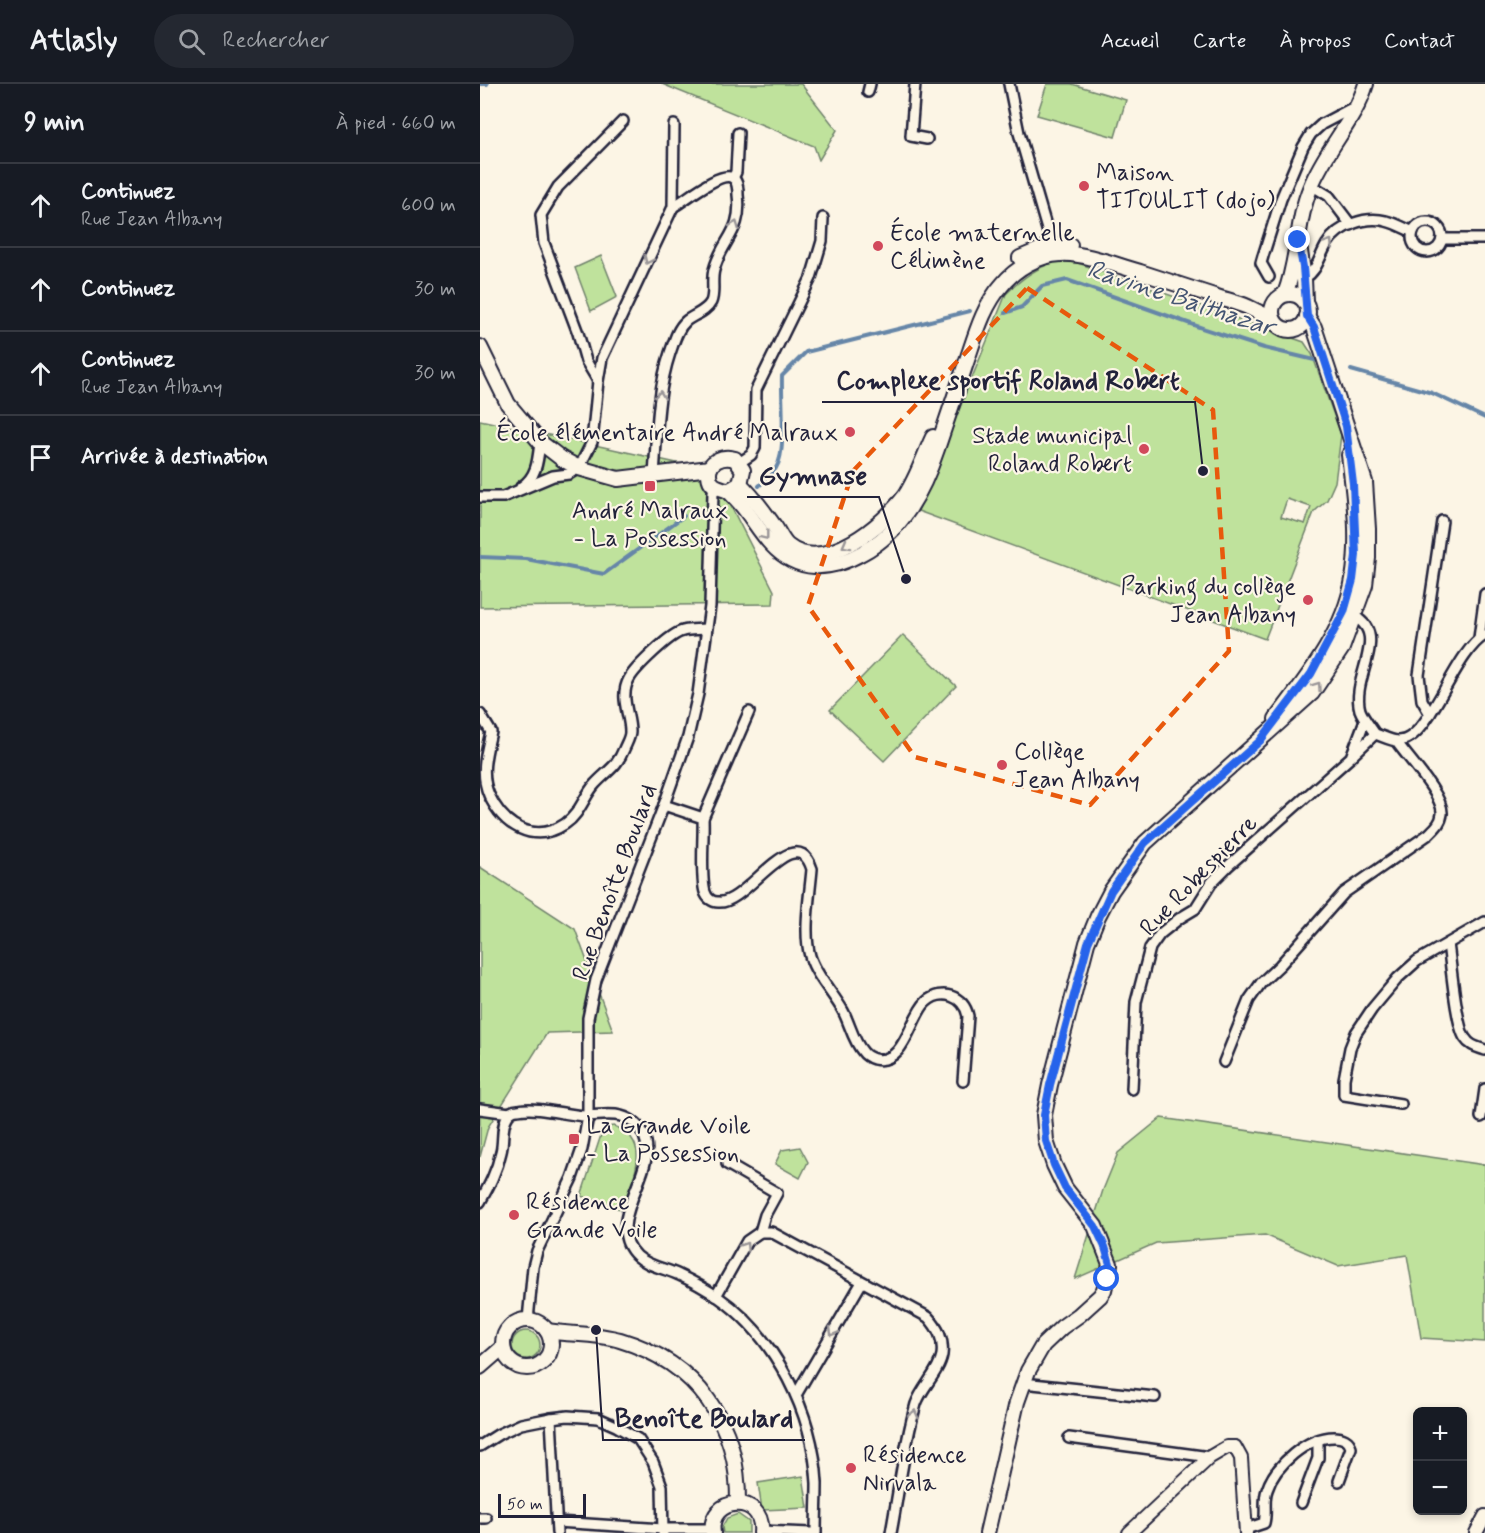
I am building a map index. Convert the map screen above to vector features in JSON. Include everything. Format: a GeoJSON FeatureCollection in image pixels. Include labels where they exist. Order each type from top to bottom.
{"type":"FeatureCollection","features":[{"type":"Feature","properties":{"kind":"main road"},"geometry":{"type":"LineString","coordinates":[[1247,307],[1274,303],[1285,294],[1292,274],[1301,214],[1311,185],[1358,105],[1366,84]]}},
{"type":"Feature","properties":{"kind":"main road"},"geometry":{"type":"LineString","coordinates":[[740,484],[751,493],[788,546],[801,552],[821,554],[836,551],[868,532],[897,504],[911,486],[934,435],[982,302],[1011,265],[1027,254],[1071,245],[1093,253],[1110,263],[1247,307],[1273,319],[1280,327],[1291,330],[1304,321],[1308,308],[1305,301],[1298,240]]}},
{"type":"Feature","properties":{"kind":"main road"},"geometry":{"type":"LineString","coordinates":[[740,484],[743,470],[739,463],[731,457],[716,460],[710,468],[709,476],[771,544],[801,565],[818,567],[834,565],[858,555],[881,541],[911,508],[928,474],[976,333],[1001,285],[1024,264],[1053,250]]}},
{"type":"Feature","properties":{"kind":"main road"},"geometry":{"type":"LineString","coordinates":[[1285,294],[1295,294],[1305,301]]}},
{"type":"Feature","properties":{"kind":"main road"},"geometry":{"type":"LineString","coordinates":[[1273,319],[1274,303]]}},
{"type":"Feature","properties":{"kind":"main road"},"geometry":{"type":"LineString","coordinates":[[987,1533],[1023,1383],[1043,1345],[1100,1296],[1104,1290],[1110,1264],[1095,1226],[1065,1188],[1054,1165],[1046,1141],[1044,1115],[1088,943],[1111,891],[1145,843],[1260,741],[1311,674],[1349,614],[1356,555],[1355,514],[1346,426],[1319,342],[1304,321]]}},
{"type":"Feature","properties":{"kind":"main road"},"geometry":{"type":"LineString","coordinates":[[480,347],[508,404],[540,442],[562,459],[579,468],[618,479],[710,468]]}},
{"type":"Feature","properties":{"kind":"main road"},"geometry":{"type":"LineString","coordinates":[[722,489],[740,484]]}},
{"type":"Feature","properties":{"kind":"main road"},"geometry":{"type":"LineString","coordinates":[[547,1331],[551,1345],[546,1359],[534,1367],[519,1367],[505,1353],[503,1340],[509,1328],[528,1320],[536,1322],[547,1331],[618,1339],[651,1351],[673,1364],[692,1380],[717,1412],[729,1440],[736,1461],[738,1503]]}},
{"type":"Feature","properties":{"kind":"main road"},"geometry":{"type":"LineString","coordinates":[[551,1345],[581,1334]]}},
{"type":"Feature","properties":{"kind":"main road"},"geometry":{"type":"LineString","coordinates":[[482,1365],[505,1353]]}},
{"type":"Feature","properties":{"kind":"main road"},"geometry":{"type":"LineString","coordinates":[[713,1531],[717,1514],[723,1508],[738,1503],[746,1505],[758,1515],[761,1532]]}},
{"type":"Feature","properties":{"kind":"street"},"geometry":{"type":"LineString","coordinates":[[915,84],[910,136],[927,139]]}},
{"type":"Feature","properties":{"kind":"street"},"geometry":{"type":"LineString","coordinates":[[1009,84],[1019,134],[1053,250]]}},
{"type":"Feature","properties":{"kind":"street"},"geometry":{"type":"LineString","coordinates":[[1269,277],[1261,263],[1281,199],[1303,147],[1311,134],[1322,124],[1358,105]]}},
{"type":"Feature","properties":{"kind":"street"},"geometry":{"type":"LineString","coordinates":[[598,381],[586,361],[578,333],[544,243],[541,215],[558,187],[623,121]]}},
{"type":"Feature","properties":{"kind":"street"},"geometry":{"type":"LineString","coordinates":[[480,497],[503,497],[547,479],[569,474],[579,468],[592,442],[602,358],[673,207],[674,124]]}},
{"type":"Feature","properties":{"kind":"street"},"geometry":{"type":"LineString","coordinates":[[732,178],[736,172],[738,134]]}},
{"type":"Feature","properties":{"kind":"street"},"geometry":{"type":"LineString","coordinates":[[654,475],[660,393],[664,373],[678,331],[685,322],[705,310],[712,301],[712,274],[717,258],[736,228],[739,215],[737,184],[727,176],[718,179],[673,207]]}},
{"type":"Feature","properties":{"kind":"street"},"geometry":{"type":"LineString","coordinates":[[1311,185],[1329,196],[1351,225]]}},
{"type":"Feature","properties":{"kind":"street"},"geometry":{"type":"LineString","coordinates":[[739,463],[755,448],[756,390],[811,278],[822,241],[823,218]]}},
{"type":"Feature","properties":{"kind":"street"},"geometry":{"type":"LineString","coordinates":[[1304,279],[1316,268],[1332,236],[1351,225],[1372,220],[1385,220],[1413,231]]}},
{"type":"Feature","properties":{"kind":"street"},"geometry":{"type":"LineString","coordinates":[[1428,222],[1439,227],[1443,239],[1434,251],[1420,251],[1414,246],[1413,231],[1421,223],[1428,222]]}},
{"type":"Feature","properties":{"kind":"street"},"geometry":{"type":"LineString","coordinates":[[1443,239],[1485,239]]}},
{"type":"Feature","properties":{"kind":"street"},"geometry":{"type":"LineString","coordinates":[[503,497],[528,483],[537,469],[540,442]]}},
{"type":"Feature","properties":{"kind":"street","name":"Rue Benoîte Boulard"},"geometry":{"type":"LineString","coordinates":[[528,1320],[533,1267],[537,1251],[572,1178],[582,1149],[588,1116],[588,1018],[596,980],[688,737],[698,694],[705,629],[710,606],[713,492],[722,489]]}},
{"type":"Feature","properties":{"kind":"street"},"geometry":{"type":"LineString","coordinates":[[1430,714],[1422,700],[1419,675],[1442,521]]}},
{"type":"Feature","properties":{"kind":"street"},"geometry":{"type":"LineString","coordinates":[[1349,614],[1365,624],[1370,640],[1359,688],[1360,711],[1375,734],[1396,741],[1411,737],[1430,714],[1466,652],[1482,637],[1485,594]]}},
{"type":"Feature","properties":{"kind":"street"},"geometry":{"type":"LineString","coordinates":[[480,714],[491,732],[484,764],[484,776],[485,787],[495,808],[516,829],[544,833],[566,824],[583,806],[596,783],[619,762],[630,733],[624,692],[633,672],[671,637],[681,631],[705,629]]}},
{"type":"Feature","properties":{"kind":"street"},"geometry":{"type":"LineString","coordinates":[[749,712],[704,818],[705,894],[712,902],[724,903],[736,898],[782,857],[792,852],[801,853],[808,860],[812,869],[807,936],[810,955],[817,971],[844,1012],[863,1053],[873,1059],[890,1057],[900,1048],[924,1004],[939,996],[951,995],[962,1002],[968,1016],[963,1081]]}},
{"type":"Feature","properties":{"kind":"street","name":"Rue Robespierre"},"geometry":{"type":"LineString","coordinates":[[1351,757],[1365,720]]}},
{"type":"Feature","properties":{"kind":"street","name":"Rue Robespierre"},"geometry":{"type":"LineString","coordinates":[[1132,1089],[1136,1002],[1150,948],[1160,934],[1195,909],[1212,882],[1228,866],[1375,734]]}},
{"type":"Feature","properties":{"kind":"street"},"geometry":{"type":"LineString","coordinates":[[1224,1062],[1249,1000],[1261,983],[1285,960],[1344,893],[1429,834],[1438,825],[1442,814],[1437,796],[1396,741]]}},
{"type":"Feature","properties":{"kind":"street"},"geometry":{"type":"LineString","coordinates":[[664,805],[704,818]]}},
{"type":"Feature","properties":{"kind":"street"},"geometry":{"type":"LineString","coordinates":[[1401,1104],[1344,1095],[1344,1079],[1350,1048],[1356,1033],[1372,1009],[1398,978],[1417,961],[1485,922]]}},
{"type":"Feature","properties":{"kind":"street"},"geometry":{"type":"LineString","coordinates":[[1448,944],[1464,1038],[1472,1046],[1485,1050]]}},
{"type":"Feature","properties":{"kind":"street"},"geometry":{"type":"LineString","coordinates":[[1481,1117],[1485,1089]]}},
{"type":"Feature","properties":{"kind":"street"},"geometry":{"type":"LineString","coordinates":[[480,1108],[510,1113],[526,1109],[588,1116],[599,1114],[623,1116],[638,1125],[645,1139],[647,1155],[628,1209],[626,1226],[628,1242],[637,1256],[652,1265],[677,1274],[716,1296],[730,1307],[756,1332],[788,1376],[808,1433],[817,1482],[816,1533]]}},
{"type":"Feature","properties":{"kind":"street"},"geometry":{"type":"LineString","coordinates":[[480,1202],[498,1166],[504,1122],[510,1113]]}},
{"type":"Feature","properties":{"kind":"street"},"geometry":{"type":"LineString","coordinates":[[727,1164],[777,1193],[765,1215],[760,1232]]}},
{"type":"Feature","properties":{"kind":"street"},"geometry":{"type":"LineString","coordinates":[[716,1296],[747,1241],[760,1232],[771,1232],[928,1317],[941,1335],[942,1357],[917,1402],[891,1533]]}},
{"type":"Feature","properties":{"kind":"street"},"geometry":{"type":"LineString","coordinates":[[796,1395],[862,1282]]}},
{"type":"Feature","properties":{"kind":"street"},"geometry":{"type":"LineString","coordinates":[[1023,1383],[1155,1396]]}},
{"type":"Feature","properties":{"kind":"street"},"geometry":{"type":"LineString","coordinates":[[481,1443],[521,1424],[568,1416],[598,1418],[638,1439],[653,1462],[663,1486],[663,1531]]}},
{"type":"Feature","properties":{"kind":"street"},"geometry":{"type":"LineString","coordinates":[[551,1418],[557,1533]]}},
{"type":"Feature","properties":{"kind":"street"},"geometry":{"type":"LineString","coordinates":[[1129,1533],[1210,1456],[1227,1447],[1235,1447],[1239,1451],[1243,1470],[1246,1531],[1264,1523],[1267,1489],[1278,1471],[1297,1452],[1318,1440],[1336,1437],[1346,1439],[1350,1443],[1351,1448],[1339,1481]]}},
{"type":"Feature","properties":{"kind":"street"},"geometry":{"type":"LineString","coordinates":[[1069,1438],[1210,1456]]}},
{"type":"Feature","properties":{"kind":"street"},"geometry":{"type":"LineString","coordinates":[[1301,1503],[1318,1458],[1318,1440]]}},
{"type":"Feature","properties":{"kind":"street"},"geometry":{"type":"LineString","coordinates":[[1476,1533],[1485,1516]]}},
{"type":"Feature","properties":{"kind":"street"},"geometry":{"type":"LineString","coordinates":[[557,1522],[663,1531],[713,1531]]}},
{"type":"Feature","properties":{"kind":"street"},"geometry":{"type":"LineString","coordinates":[[761,1532],[811,1533]]}},
{"type":"Feature","properties":{"kind":"highlighted area"},"geometry":{"type":"Polygon","coordinates":[[[1027,288],[1213,410],[1229,651],[1090,805],[915,757],[808,606],[853,471],[1027,288]]]}},
{"type":"Feature","properties":{"kind":"green space"},"geometry":{"type":"Polygon","coordinates":[[[662,84],[801,84],[837,130],[819,160],[814,146],[662,84]]]}},
{"type":"Feature","properties":{"kind":"green space"},"geometry":{"type":"Polygon","coordinates":[[[1047,84],[1072,84],[1126,100],[1115,137],[1037,115],[1047,84]]]}},
{"type":"Feature","properties":{"kind":"green space"},"geometry":{"type":"Polygon","coordinates":[[[601,256],[617,297],[591,311],[575,268],[601,256]]]}},
{"type":"Feature","properties":{"kind":"green space","name":"Stade municipal Roland Robert"},"geometry":{"type":"Polygon","coordinates":[[[1057,261],[1078,263],[1304,342],[1312,354],[1341,435],[1335,482],[1327,500],[1314,512],[1265,639],[918,511],[1006,294],[1030,274],[1057,261]],[[1287,499],[1281,517],[1305,524],[1311,507],[1287,499]]]}},
{"type":"Feature","properties":{"kind":"green space"},"geometry":{"type":"Polygon","coordinates":[[[480,420],[713,471],[774,591],[773,604],[480,607],[480,420]]]}},
{"type":"Feature","properties":{"kind":"green space"},"geometry":{"type":"Polygon","coordinates":[[[903,635],[956,686],[884,761],[830,710],[903,635]]]}},
{"type":"Feature","properties":{"kind":"green space"},"geometry":{"type":"Polygon","coordinates":[[[480,867],[575,929],[613,1031],[547,1033],[488,1127],[480,1157],[480,867]]]}},
{"type":"Feature","properties":{"kind":"green space"},"geometry":{"type":"Polygon","coordinates":[[[1161,1118],[1485,1165],[1485,1342],[1421,1338],[1407,1255],[1338,1266],[1265,1235],[1156,1243],[1075,1279],[1103,1190],[1118,1153],[1161,1118]]]}},
{"type":"Feature","properties":{"kind":"green space"},"geometry":{"type":"Polygon","coordinates":[[[614,1126],[634,1141],[637,1151],[635,1174],[623,1210],[581,1196],[602,1132],[606,1127],[614,1126]]]}},
{"type":"Feature","properties":{"kind":"green space"},"geometry":{"type":"Polygon","coordinates":[[[800,1147],[808,1162],[800,1178],[775,1164],[782,1150],[800,1147]]]}},
{"type":"Feature","properties":{"kind":"green space"},"geometry":{"type":"Polygon","coordinates":[[[526,1331],[536,1335],[540,1345],[536,1355],[526,1359],[516,1355],[512,1345],[516,1335],[526,1331]]]}},
{"type":"Feature","properties":{"kind":"green space"},"geometry":{"type":"Polygon","coordinates":[[[803,1476],[808,1508],[762,1510],[758,1483],[803,1476]]]}},
{"type":"Feature","properties":{"kind":"green space"},"geometry":{"type":"Polygon","coordinates":[[[738,1514],[749,1522],[749,1533],[723,1533],[722,1527],[727,1518],[738,1514]]]}},
{"type":"Feature","properties":{"kind":"waterway"},"geometry":{"type":"LineString","coordinates":[[480,84],[487,84]]}},
{"type":"Feature","properties":{"kind":"waterway","name":"Ravine Balthazar"},"geometry":{"type":"LineString","coordinates":[[1005,313],[1022,307],[1042,286],[1067,280],[1264,348],[1319,361]]}},
{"type":"Feature","properties":{"kind":"waterway","name":"Ravine Balthazar"},"geometry":{"type":"LineString","coordinates":[[759,486],[774,471],[779,460],[782,437],[782,376],[806,352],[970,311]]}},
{"type":"Feature","properties":{"kind":"waterway","name":"Ravine Balthazar"},"geometry":{"type":"LineString","coordinates":[[1351,370],[1432,393],[1485,418]]}},
{"type":"Feature","properties":{"kind":"waterway","name":"Ravine Balthazar"},"geometry":{"type":"LineString","coordinates":[[480,557],[526,559],[604,574],[684,516]]}},
{"type":"Feature","properties":{"kind":"place","name":"Maison TITOULIT (dojo)"},"geometry":{"type":"Point","coordinates":[1084,186]}},
{"type":"Feature","properties":{"kind":"place","name":"École maternelle Célimène"},"geometry":{"type":"Point","coordinates":[878,246]}},
{"type":"Feature","properties":{"kind":"place","name":"École élémentaire André Malraux"},"geometry":{"type":"Point","coordinates":[850,432]}},
{"type":"Feature","properties":{"kind":"place","name":"Stade municipal Roland Robert"},"geometry":{"type":"Point","coordinates":[1144,449]}},
{"type":"Feature","properties":{"kind":"place","name":"Complexe sportif Roland Robert"},"geometry":{"type":"Point","coordinates":[1203,471]}},
{"type":"Feature","properties":{"kind":"place","name":"André Malraux - La Possession"},"geometry":{"type":"Point","coordinates":[650,486]}},
{"type":"Feature","properties":{"kind":"place","name":"Gymnase"},"geometry":{"type":"Point","coordinates":[906,579]}},
{"type":"Feature","properties":{"kind":"place","name":"Parking du collège Jean Albany"},"geometry":{"type":"Point","coordinates":[1308,600]}},
{"type":"Feature","properties":{"kind":"place","name":"Collège Jean Albany"},"geometry":{"type":"Point","coordinates":[1002,765]}},
{"type":"Feature","properties":{"kind":"place","name":"La Grande Voile - La Possession"},"geometry":{"type":"Point","coordinates":[574,1139]}},
{"type":"Feature","properties":{"kind":"place","name":"Résidence Grande Voile"},"geometry":{"type":"Point","coordinates":[514,1215]}},
{"type":"Feature","properties":{"kind":"place","name":"Benoîte Boulard"},"geometry":{"type":"Point","coordinates":[596,1330]}},
{"type":"Feature","properties":{"kind":"place","name":"Résidence Nirvala"},"geometry":{"type":"Point","coordinates":[851,1468]}},
{"type":"Feature","properties":{"kind":"route"},"geometry":{"type":"LineString","coordinates":[[1107,1279],[1110,1264],[1105,1247],[1095,1226],[1065,1188],[1054,1165],[1046,1141],[1044,1115],[1088,943],[1111,891],[1145,843],[1260,741],[1311,674],[1344,612],[1353,580],[1356,555],[1355,514],[1346,426],[1314,327],[1307,316],[1308,308],[1305,301],[1303,267],[1298,240]]}}]}
